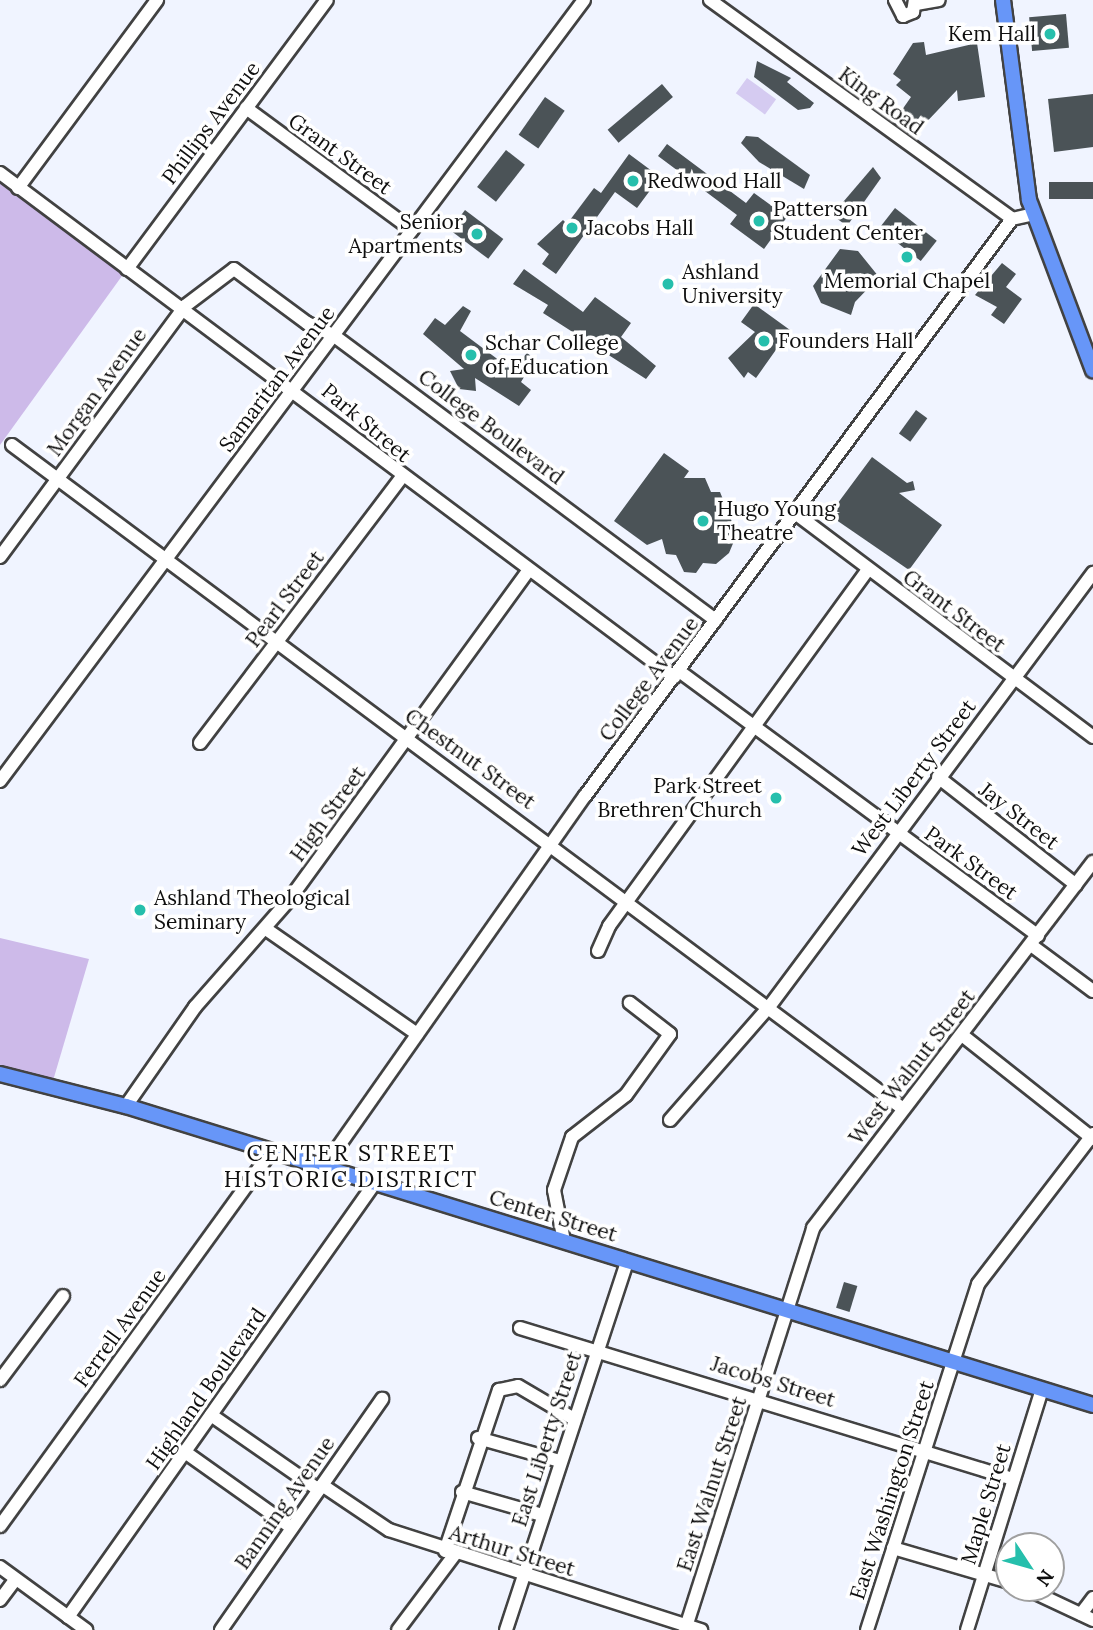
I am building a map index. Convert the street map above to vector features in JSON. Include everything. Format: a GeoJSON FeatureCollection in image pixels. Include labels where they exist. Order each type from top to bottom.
{"type":"FeatureCollection","features":[{"type":"Feature","properties":{"kind":"main road"},"geometry":{"type":"LineString","coordinates":[[1003,0],[1033,214],[1093,370]]}},
{"type":"Feature","properties":{"kind":"main road","name":"Center Street"},"geometry":{"type":"LineString","coordinates":[[0,1074],[126,1107],[1093,1405]]}},
{"type":"Feature","properties":{"kind":"street"},"geometry":{"type":"LineString","coordinates":[[18,188],[157,0]]}},
{"type":"Feature","properties":{"kind":"street","name":"Phillips Avenue"},"geometry":{"type":"LineString","coordinates":[[127,269],[327,0]]}},
{"type":"Feature","properties":{"kind":"street","name":"Samaritan Avenue"},"geometry":{"type":"LineString","coordinates":[[0,781],[584,0]]}},
{"type":"Feature","properties":{"kind":"street","name":"King Road"},"geometry":{"type":"LineString","coordinates":[[710,0],[1012,219]]}},
{"type":"Feature","properties":{"kind":"street"},"geometry":{"type":"LineString","coordinates":[[895,0],[903,16],[915,2],[939,0]]}},
{"type":"Feature","properties":{"kind":"street","name":"Grant Street"},"geometry":{"type":"LineString","coordinates":[[246,108],[412,230]]}},
{"type":"Feature","properties":{"kind":"street","name":"Park Street"},"geometry":{"type":"LineString","coordinates":[[0,173],[127,269],[185,306],[293,388],[402,477],[528,571],[754,726],[897,831],[1035,940],[1093,991]]}},
{"type":"Feature","properties":{"kind":"street"},"geometry":{"type":"LineString","coordinates":[[1012,219],[1033,214]]}},
{"type":"Feature","properties":{"kind":"street","name":"College Avenue"},"geometry":{"type":"LineString","coordinates":[[324,1167],[553,842],[1012,219]]}},
{"type":"Feature","properties":{"kind":"street","name":"College Boulevard"},"geometry":{"type":"LineString","coordinates":[[239,271],[307,323],[333,335],[716,620]]}},
{"type":"Feature","properties":{"kind":"street","name":"Morgan Avenue"},"geometry":{"type":"LineString","coordinates":[[0,557],[185,306],[222,272],[239,271]]}},
{"type":"Feature","properties":{"kind":"street","name":"Chestnut Street"},"geometry":{"type":"LineString","coordinates":[[12,445],[276,643],[553,842],[628,902],[903,1109]]}},
{"type":"Feature","properties":{"kind":"street","name":"Pearl Street"},"geometry":{"type":"LineString","coordinates":[[200,743],[402,477]]}},
{"type":"Feature","properties":{"kind":"street","name":"Grant Street"},"geometry":{"type":"LineString","coordinates":[[794,513],[1093,737]]}},
{"type":"Feature","properties":{"kind":"street"},"geometry":{"type":"LineString","coordinates":[[598,951],[628,902],[869,570]]}},
{"type":"Feature","properties":{"kind":"street","name":"High Street"},"geometry":{"type":"LineString","coordinates":[[126,1107],[195,1007],[266,929],[528,571]]}},
{"type":"Feature","properties":{"kind":"street","name":"West Liberty Street"},"geometry":{"type":"LineString","coordinates":[[670,1120],[769,1007],[897,831],[1093,573]]}},
{"type":"Feature","properties":{"kind":"street","name":"Jay Street"},"geometry":{"type":"LineString","coordinates":[[938,777],[1076,885]]}},
{"type":"Feature","properties":{"kind":"street","name":"West Walnut Street"},"geometry":{"type":"LineString","coordinates":[[787,1309],[813,1228],[1093,862]]}},
{"type":"Feature","properties":{"kind":"street"},"geometry":{"type":"LineString","coordinates":[[266,929],[417,1034]]}},
{"type":"Feature","properties":{"kind":"street"},"geometry":{"type":"LineString","coordinates":[[564,1241],[554,1190],[572,1137],[626,1095],[670,1034],[630,1003]]}},
{"type":"Feature","properties":{"kind":"street"},"geometry":{"type":"LineString","coordinates":[[962,1035],[1092,1137]]}},
{"type":"Feature","properties":{"kind":"street","name":"East Washington Street"},"geometry":{"type":"LineString","coordinates":[[867,1630],[984,1272],[1092,1137]]}},
{"type":"Feature","properties":{"kind":"street","name":"Ferrell Avenue"},"geometry":{"type":"LineString","coordinates":[[0,1526],[271,1152]]}},
{"type":"Feature","properties":{"kind":"street","name":"Highland Boulevard"},"geometry":{"type":"LineString","coordinates":[[68,1617],[374,1184]]}},
{"type":"Feature","properties":{"kind":"street","name":"East Liberty Street"},"geometry":{"type":"LineString","coordinates":[[506,1630],[627,1261]]}},
{"type":"Feature","properties":{"kind":"street"},"geometry":{"type":"LineString","coordinates":[[0,1380],[63,1296]]}},
{"type":"Feature","properties":{"kind":"street","name":"East Walnut Street"},"geometry":{"type":"LineString","coordinates":[[686,1628],[787,1309]]}},
{"type":"Feature","properties":{"kind":"street","name":"Jacobs Street"},"geometry":{"type":"LineString","coordinates":[[520,1328],[598,1348],[759,1397],[1013,1479]]}},
{"type":"Feature","properties":{"kind":"street"},"geometry":{"type":"LineString","coordinates":[[398,1630],[450,1553],[461,1492],[478,1438],[505,1386],[526,1389],[574,1419]]}},
{"type":"Feature","properties":{"kind":"street","name":"Maple Street"},"geometry":{"type":"LineString","coordinates":[[967,1630],[1042,1389]]}},
{"type":"Feature","properties":{"kind":"street","name":"Banning Avenue"},"geometry":{"type":"LineString","coordinates":[[221,1630],[382,1399]]}},
{"type":"Feature","properties":{"kind":"street","name":"Arthur Street"},"geometry":{"type":"LineString","coordinates":[[211,1415],[376,1524],[450,1553],[686,1628],[701,1630]]}},
{"type":"Feature","properties":{"kind":"street"},"geometry":{"type":"LineString","coordinates":[[478,1438],[560,1461]]}},
{"type":"Feature","properties":{"kind":"street"},"geometry":{"type":"LineString","coordinates":[[185,1452],[292,1528]]}},
{"type":"Feature","properties":{"kind":"street"},"geometry":{"type":"LineString","coordinates":[[461,1492],[542,1515]]}},
{"type":"Feature","properties":{"kind":"street"},"geometry":{"type":"LineString","coordinates":[[893,1548],[995,1578]]}},
{"type":"Feature","properties":{"kind":"street"},"geometry":{"type":"LineString","coordinates":[[0,1567],[86,1630]]}},
{"type":"Feature","properties":{"kind":"street"},"geometry":{"type":"LineString","coordinates":[[0,1600],[16,1579]]}},
{"type":"Feature","properties":{"kind":"street"},"geometry":{"type":"LineString","coordinates":[[1055,1602],[1087,1617],[1093,1598]]}},
{"type":"Feature","properties":{"kind":"shaded area"},"geometry":{"type":"Polygon","coordinates":[[[747,78],[776,99],[765,115],[736,93],[747,78]]]}},
{"type":"Feature","properties":{"kind":"shaded area"},"geometry":{"type":"Polygon","coordinates":[[[0,175],[127,269],[0,445],[0,175]]]}},
{"type":"Feature","properties":{"kind":"shaded area"},"geometry":{"type":"Polygon","coordinates":[[[0,938],[89,959],[52,1084],[0,1071],[0,938]]]}},
{"type":"Feature","properties":{"kind":"building","name":"Kem Hall"},"geometry":{"type":"Polygon","coordinates":[[[1066,14],[1069,48],[1032,51],[1029,17],[1066,14]]]}},
{"type":"Feature","properties":{"kind":"building"},"geometry":{"type":"Polygon","coordinates":[[[924,42],[926,55],[977,43],[985,97],[958,101],[957,90],[917,132],[897,117],[911,97],[896,85],[901,80],[893,74],[913,43],[924,42]]]}},
{"type":"Feature","properties":{"kind":"building"},"geometry":{"type":"Polygon","coordinates":[[[757,61],[791,78],[787,82],[814,103],[810,108],[798,110],[754,77],[757,61]]]}},
{"type":"Feature","properties":{"kind":"building"},"geometry":{"type":"Polygon","coordinates":[[[662,84],[673,97],[619,143],[608,130],[662,84]]]}},
{"type":"Feature","properties":{"kind":"building"},"geometry":{"type":"Polygon","coordinates":[[[1093,94],[1093,147],[1054,152],[1048,99],[1093,94]]]}},
{"type":"Feature","properties":{"kind":"building"},"geometry":{"type":"Polygon","coordinates":[[[545,97],[565,111],[538,148],[519,135],[545,97]]]}},
{"type":"Feature","properties":{"kind":"building"},"geometry":{"type":"Polygon","coordinates":[[[746,136],[758,137],[810,175],[804,189],[759,162],[741,143],[746,136]]]}},
{"type":"Feature","properties":{"kind":"building"},"geometry":{"type":"Polygon","coordinates":[[[667,144],[746,203],[754,193],[787,217],[764,249],[730,224],[737,215],[658,156],[667,144]]]}},
{"type":"Feature","properties":{"kind":"building","name":"Senior Apartments"},"geometry":{"type":"Polygon","coordinates":[[[506,150],[525,165],[496,202],[477,187],[506,150]]]}},
{"type":"Feature","properties":{"kind":"building"},"geometry":{"type":"Polygon","coordinates":[[[629,154],[660,177],[637,208],[615,192],[556,274],[542,264],[549,254],[537,244],[563,220],[567,224],[594,188],[601,193],[629,154]]]}},
{"type":"Feature","properties":{"kind":"building"},"geometry":{"type":"Polygon","coordinates":[[[873,167],[881,178],[847,226],[832,215],[873,167]]]}},
{"type":"Feature","properties":{"kind":"building"},"geometry":{"type":"Polygon","coordinates":[[[1049,182],[1093,182],[1093,199],[1049,199],[1049,182]]]}},
{"type":"Feature","properties":{"kind":"building","name":"Memorial Chapel"},"geometry":{"type":"Polygon","coordinates":[[[895,208],[937,241],[921,261],[879,228],[895,208]]]}},
{"type":"Feature","properties":{"kind":"building","name":"Senior Apartments"},"geometry":{"type":"Polygon","coordinates":[[[465,210],[503,239],[488,259],[450,230],[465,210]]]}},
{"type":"Feature","properties":{"kind":"building"},"geometry":{"type":"Polygon","coordinates":[[[840,249],[858,251],[879,277],[855,302],[851,315],[821,303],[813,286],[840,249]]]}},
{"type":"Feature","properties":{"kind":"building"},"geometry":{"type":"Polygon","coordinates":[[[1002,263],[1016,274],[1006,287],[1022,299],[1004,324],[991,315],[997,307],[975,295],[1002,263]]]}},
{"type":"Feature","properties":{"kind":"building"},"geometry":{"type":"Polygon","coordinates":[[[524,269],[583,312],[595,297],[631,323],[621,337],[656,366],[646,379],[543,313],[548,305],[513,284],[524,269]]]}},
{"type":"Feature","properties":{"kind":"building","name":"Founders Hall"},"geometry":{"type":"Polygon","coordinates":[[[754,304],[790,330],[756,378],[748,372],[744,378],[728,358],[755,332],[741,322],[754,304]]]}},
{"type":"Feature","properties":{"kind":"building","name":"Schar College of Education"},"geometry":{"type":"Polygon","coordinates":[[[463,306],[471,311],[460,331],[512,370],[527,353],[535,359],[521,382],[531,390],[519,406],[475,378],[476,391],[459,389],[450,371],[464,369],[423,334],[435,318],[445,325],[463,306]]]}},
{"type":"Feature","properties":{"kind":"building"},"geometry":{"type":"Polygon","coordinates":[[[916,410],[927,418],[910,442],[899,433],[916,410]]]}},
{"type":"Feature","properties":{"kind":"building"},"geometry":{"type":"Polygon","coordinates":[[[664,453],[689,471],[684,478],[705,478],[711,492],[720,492],[737,534],[729,553],[716,564],[703,563],[696,573],[684,572],[676,555],[666,554],[662,539],[647,545],[614,521],[664,453]]]}},
{"type":"Feature","properties":{"kind":"building"},"geometry":{"type":"Polygon","coordinates":[[[872,457],[907,483],[913,481],[915,490],[899,493],[942,525],[909,570],[829,515],[872,457]]]}},
{"type":"Feature","properties":{"kind":"building"},"geometry":{"type":"Polygon","coordinates":[[[844,1282],[857,1286],[849,1312],[836,1308],[844,1282]]]}},
{"type":"Feature","properties":{"kind":"place","name":"Kem Hall"},"geometry":{"type":"Point","coordinates":[1050,34]}},
{"type":"Feature","properties":{"kind":"place","name":"Redwood Hall"},"geometry":{"type":"Point","coordinates":[633,181]}},
{"type":"Feature","properties":{"kind":"place","name":"Patterson Student Center"},"geometry":{"type":"Point","coordinates":[759,221]}},
{"type":"Feature","properties":{"kind":"place","name":"Jacobs Hall"},"geometry":{"type":"Point","coordinates":[572,228]}},
{"type":"Feature","properties":{"kind":"place","name":"Senior Apartments"},"geometry":{"type":"Point","coordinates":[477,234]}},
{"type":"Feature","properties":{"kind":"place","name":"Memorial Chapel"},"geometry":{"type":"Point","coordinates":[907,257]}},
{"type":"Feature","properties":{"kind":"place","name":"Ashland University"},"geometry":{"type":"Point","coordinates":[668,284]}},
{"type":"Feature","properties":{"kind":"place","name":"Founders Hall"},"geometry":{"type":"Point","coordinates":[764,341]}},
{"type":"Feature","properties":{"kind":"place","name":"Schar College of Education"},"geometry":{"type":"Point","coordinates":[471,355]}},
{"type":"Feature","properties":{"kind":"place","name":"Hugo Young Theatre"},"geometry":{"type":"Point","coordinates":[703,521]}},
{"type":"Feature","properties":{"kind":"place","name":"Park Street Brethren Church"},"geometry":{"type":"Point","coordinates":[776,798]}},
{"type":"Feature","properties":{"kind":"place","name":"Ashland Theological Seminary"},"geometry":{"type":"Point","coordinates":[140,910]}},
{"type":"Feature","properties":{"kind":"district","name":"CENTER STREET HISTORIC DISTRICT"},"geometry":{"type":"Point","coordinates":[351,1166]}}]}
